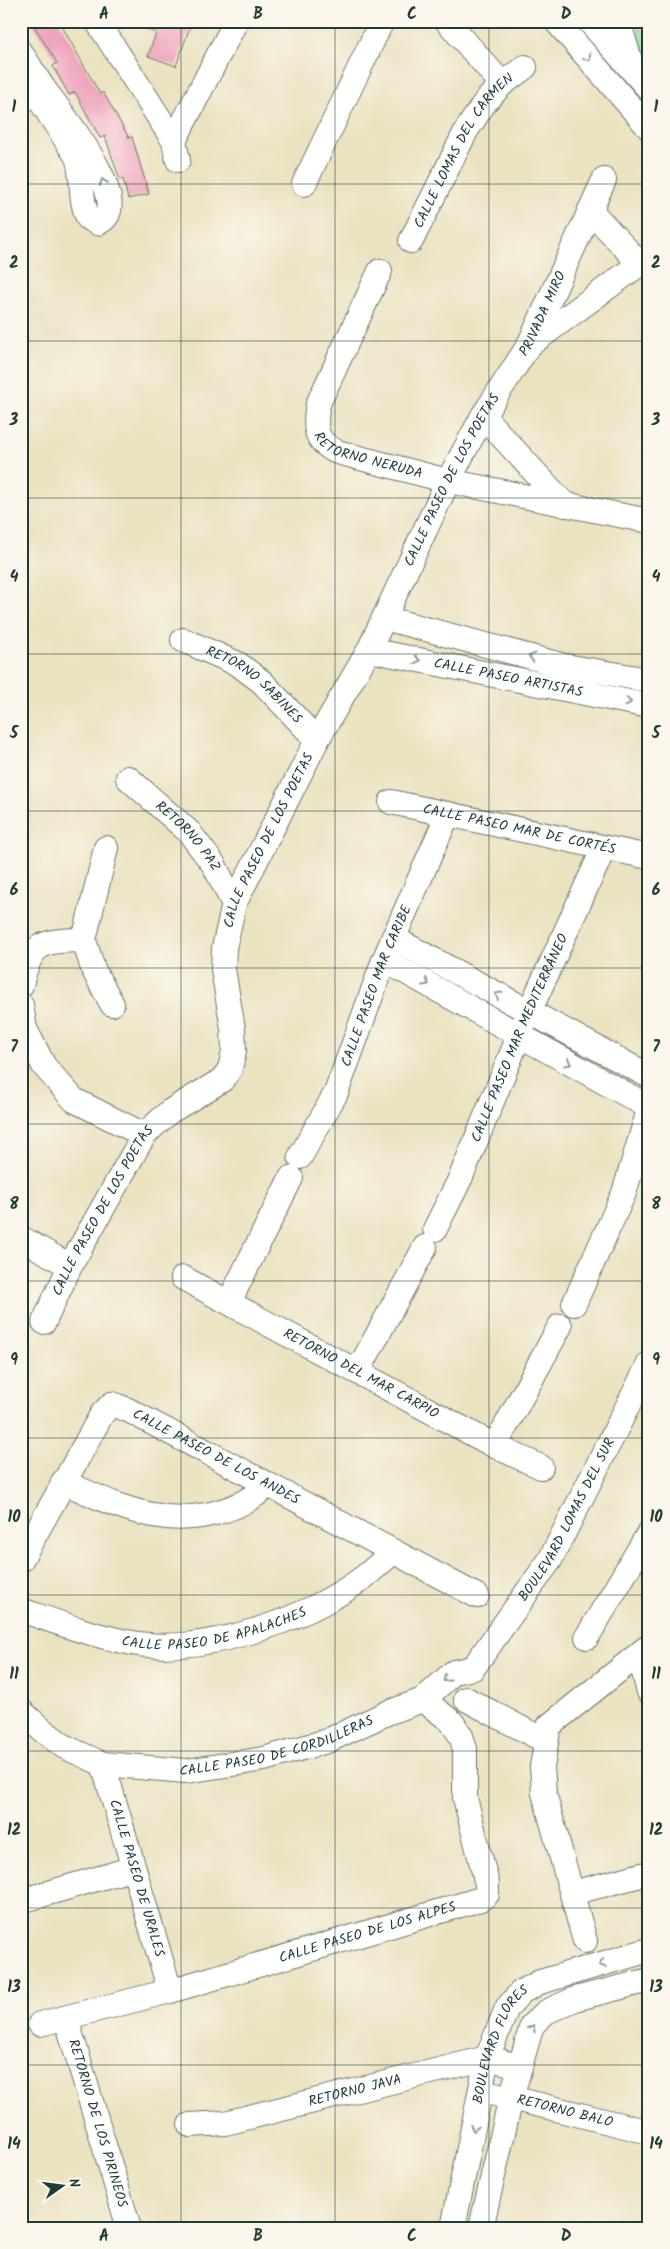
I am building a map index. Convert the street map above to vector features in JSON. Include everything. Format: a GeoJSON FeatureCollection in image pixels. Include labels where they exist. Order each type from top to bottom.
{"type":"FeatureCollection","features":[{"type":"Feature","properties":{"kind":"street"},"geometry":{"type":"LineString","coordinates":[[97,21],[176,150],[236,21]]}},
{"type":"Feature","properties":{"kind":"street"},"geometry":{"type":"LineString","coordinates":[[304,184],[382,21]]}},
{"type":"Feature","properties":{"kind":"street"},"geometry":{"type":"LineString","coordinates":[[447,21],[502,84]]}},
{"type":"Feature","properties":{"kind":"street"},"geometry":{"type":"LineString","coordinates":[[556,21],[649,128]]}},
{"type":"Feature","properties":{"kind":"street"},"geometry":{"type":"LineString","coordinates":[[589,21],[649,89]]}},
{"type":"Feature","properties":{"kind":"street"},"geometry":{"type":"LineString","coordinates":[[618,21],[633,71]]}},
{"type":"Feature","properties":{"kind":"street"},"geometry":{"type":"LineString","coordinates":[[21,53],[43,88],[85,145],[98,168],[109,203],[109,212],[102,221],[96,223],[88,218],[83,201],[81,173],[77,157],[21,71]]}},
{"type":"Feature","properties":{"kind":"street","name":"CALLE LOMAS DEL CARMEN"},"geometry":{"type":"LineString","coordinates":[[411,241],[466,131],[485,102],[502,84],[525,67]]}},
{"type":"Feature","properties":{"kind":"street","name":"PRIVADA MIRO"},"geometry":{"type":"LineString","coordinates":[[529,346],[604,180]]}},
{"type":"Feature","properties":{"kind":"street","name":"PRIVADA MIRO"},"geometry":{"type":"LineString","coordinates":[[529,346],[644,261],[590,210]]}},
{"type":"Feature","properties":{"kind":"street","name":"RETORNO NERUDA"},"geometry":{"type":"LineString","coordinates":[[380,271],[318,404],[315,420],[318,437],[327,448],[337,452],[448,481]]}},
{"type":"Feature","properties":{"kind":"street","name":"CALLE PASEO DE LOS POETAS"},"geometry":{"type":"LineString","coordinates":[[44,1322],[70,1266],[144,1135],[169,1112],[222,1080],[230,1069],[234,1051],[233,1029],[223,969],[224,948],[234,904],[317,740],[369,650],[448,481],[484,416],[529,346]]}},
{"type":"Feature","properties":{"kind":"street"},"geometry":{"type":"LineString","coordinates":[[484,416],[565,505]]}},
{"type":"Feature","properties":{"kind":"street"},"geometry":{"type":"LineString","coordinates":[[448,481],[649,521]]}},
{"type":"Feature","properties":{"kind":"street","name":"CALLE PASEO ARTISTAS"},"geometry":{"type":"LineString","coordinates":[[384,618],[562,677],[592,696],[649,706]]}},
{"type":"Feature","properties":{"kind":"street","name":"RETORNO SABINES"},"geometry":{"type":"LineString","coordinates":[[183,640],[238,664],[262,682],[317,740]]}},
{"type":"Feature","properties":{"kind":"street","name":"CALLE PASEO ARTISTAS"},"geometry":{"type":"LineString","coordinates":[[369,650],[562,677],[597,671],[649,680]]}},
{"type":"Feature","properties":{"kind":"street"},"geometry":{"type":"LineString","coordinates":[[592,696],[597,671]]}},
{"type":"Feature","properties":{"kind":"street","name":"RETORNO PAZ"},"geometry":{"type":"LineString","coordinates":[[128,778],[189,832],[214,865],[234,904]]}},
{"type":"Feature","properties":{"kind":"street","name":"CALLE PASEO MAR DE CORTÉS"},"geometry":{"type":"LineString","coordinates":[[391,802],[649,857]]}},
{"type":"Feature","properties":{"kind":"street","name":"CALLE PASEO MAR CARIBE"},"geometry":{"type":"LineString","coordinates":[[229,1302],[290,1178],[299,1178],[306,1172],[306,1163],[300,1157],[336,1093],[384,960],[448,814]]}},
{"type":"Feature","properties":{"kind":"street"},"geometry":{"type":"LineString","coordinates":[[106,848],[84,940],[93,969],[112,1004]]}},
{"type":"Feature","properties":{"kind":"street","name":"CALLE PASEO MAR MEDITERRÁNEO"},"geometry":{"type":"LineString","coordinates":[[358,1371],[460,1179],[521,1036],[529,1012],[604,848]]}},
{"type":"Feature","properties":{"kind":"street"},"geometry":{"type":"LineString","coordinates":[[393,938],[649,1076]]}},
{"type":"Feature","properties":{"kind":"street"},"geometry":{"type":"LineString","coordinates":[[21,985],[26,962],[40,945],[56,940],[84,940]]}},
{"type":"Feature","properties":{"kind":"street"},"geometry":{"type":"LineString","coordinates":[[384,960],[649,1108],[624,1193],[574,1304],[579,1310],[579,1318],[568,1328],[560,1326],[495,1446]]}},
{"type":"Feature","properties":{"kind":"street"},"geometry":{"type":"LineString","coordinates":[[21,1006],[24,1030],[44,1066],[74,1100],[144,1135]]}},
{"type":"Feature","properties":{"kind":"street"},"geometry":{"type":"LineString","coordinates":[[21,1238],[70,1266]]}},
{"type":"Feature","properties":{"kind":"street","name":"RETORNO DEL MAR CARPIO"},"geometry":{"type":"LineString","coordinates":[[183,1278],[495,1446],[541,1467]]}},
{"type":"Feature","properties":{"kind":"street","name":"BOULEVARD LOMAS DEL SUR"},"geometry":{"type":"LineString","coordinates":[[471,1685],[550,1560],[649,1364]]}},
{"type":"Feature","properties":{"kind":"street","name":"CALLE PASEO DE LOS ANDES"},"geometry":{"type":"LineString","coordinates":[[21,1560],[102,1414],[112,1404],[128,1410],[477,1596]]}},
{"type":"Feature","properties":{"kind":"street"},"geometry":{"type":"LineString","coordinates":[[63,1482],[117,1505],[153,1516],[175,1517],[219,1513],[258,1495],[268,1485]]}},
{"type":"Feature","properties":{"kind":"street"},"geometry":{"type":"LineString","coordinates":[[587,1637],[649,1533]]}},
{"type":"Feature","properties":{"kind":"street","name":"CALLE PASEO DE APALACHES"},"geometry":{"type":"LineString","coordinates":[[21,1610],[59,1624],[128,1643],[191,1644],[244,1634],[288,1620],[332,1598],[364,1577],[393,1552]]}},
{"type":"Feature","properties":{"kind":"street"},"geometry":{"type":"LineString","coordinates":[[644,1650],[649,1692]]}},
{"type":"Feature","properties":{"kind":"street"},"geometry":{"type":"LineString","coordinates":[[585,1941],[544,1793],[542,1767],[547,1733],[644,1650]]}},
{"type":"Feature","properties":{"kind":"street","name":"CALLE PASEO DE CORDILLERAS"},"geometry":{"type":"LineString","coordinates":[[21,1711],[65,1747],[103,1764],[186,1772],[264,1758],[327,1741],[387,1712],[423,1700],[454,1672],[471,1685]]}},
{"type":"Feature","properties":{"kind":"street"},"geometry":{"type":"LineString","coordinates":[[451,1721],[471,1685],[547,1733]]}},
{"type":"Feature","properties":{"kind":"street","name":"CALLE PASEO DE LOS ALPES"},"geometry":{"type":"LineString","coordinates":[[40,2024],[170,1991],[443,1911],[481,1899],[487,1894],[487,1884],[465,1798],[465,1749],[461,1736],[451,1721],[423,1700]]}},
{"type":"Feature","properties":{"kind":"street","name":"CALLE PASEO DE URALES"},"geometry":{"type":"LineString","coordinates":[[103,1764],[170,1991]]}},
{"type":"Feature","properties":{"kind":"street"},"geometry":{"type":"LineString","coordinates":[[21,1901],[134,1868]]}},
{"type":"Feature","properties":{"kind":"street"},"geometry":{"type":"LineString","coordinates":[[572,1893],[649,1873]]}},
{"type":"Feature","properties":{"kind":"street","name":"BOULEVARD FLORES"},"geometry":{"type":"LineString","coordinates":[[453,2228],[487,2058],[507,2008],[521,1992],[540,1982],[649,1950]]}},
{"type":"Feature","properties":{"kind":"street"},"geometry":{"type":"LineString","coordinates":[[568,1975],[575,1999]]}},
{"type":"Feature","properties":{"kind":"street","name":"BOULEVARD FLORES"},"geometry":{"type":"LineString","coordinates":[[481,2228],[519,2066],[532,2025],[546,2012],[575,1999],[649,1980]]}},
{"type":"Feature","properties":{"kind":"street","name":"RETORNO DE LOS PIRINEOS"},"geometry":{"type":"LineString","coordinates":[[66,2018],[130,2228]]}},
{"type":"Feature","properties":{"kind":"street","name":"RETORNO JAVA"},"geometry":{"type":"LineString","coordinates":[[190,2124],[225,2123],[487,2058],[519,2066]]}},
{"type":"Feature","properties":{"kind":"street","name":"RETORNO BALO"},"geometry":{"type":"LineString","coordinates":[[482,2090],[649,2132]]}},
{"type":"Feature","properties":{"kind":"green space"},"geometry":{"type":"Polygon","coordinates":[[[638,25],[649,39],[649,57],[639,41],[638,25]]]}},
{"type":"Feature","properties":{"kind":"building"},"geometry":{"type":"Polygon","coordinates":[[[31,21],[59,21],[100,94],[103,92],[129,138],[132,137],[149,194],[128,199],[123,179],[120,180],[105,136],[100,138],[75,92],[69,95],[53,66],[57,63],[31,21]]]}},
{"type":"Feature","properties":{"kind":"building"},"geometry":{"type":"Polygon","coordinates":[[[129,21],[192,21],[176,66],[148,56],[156,33],[129,21]]]}}]}
